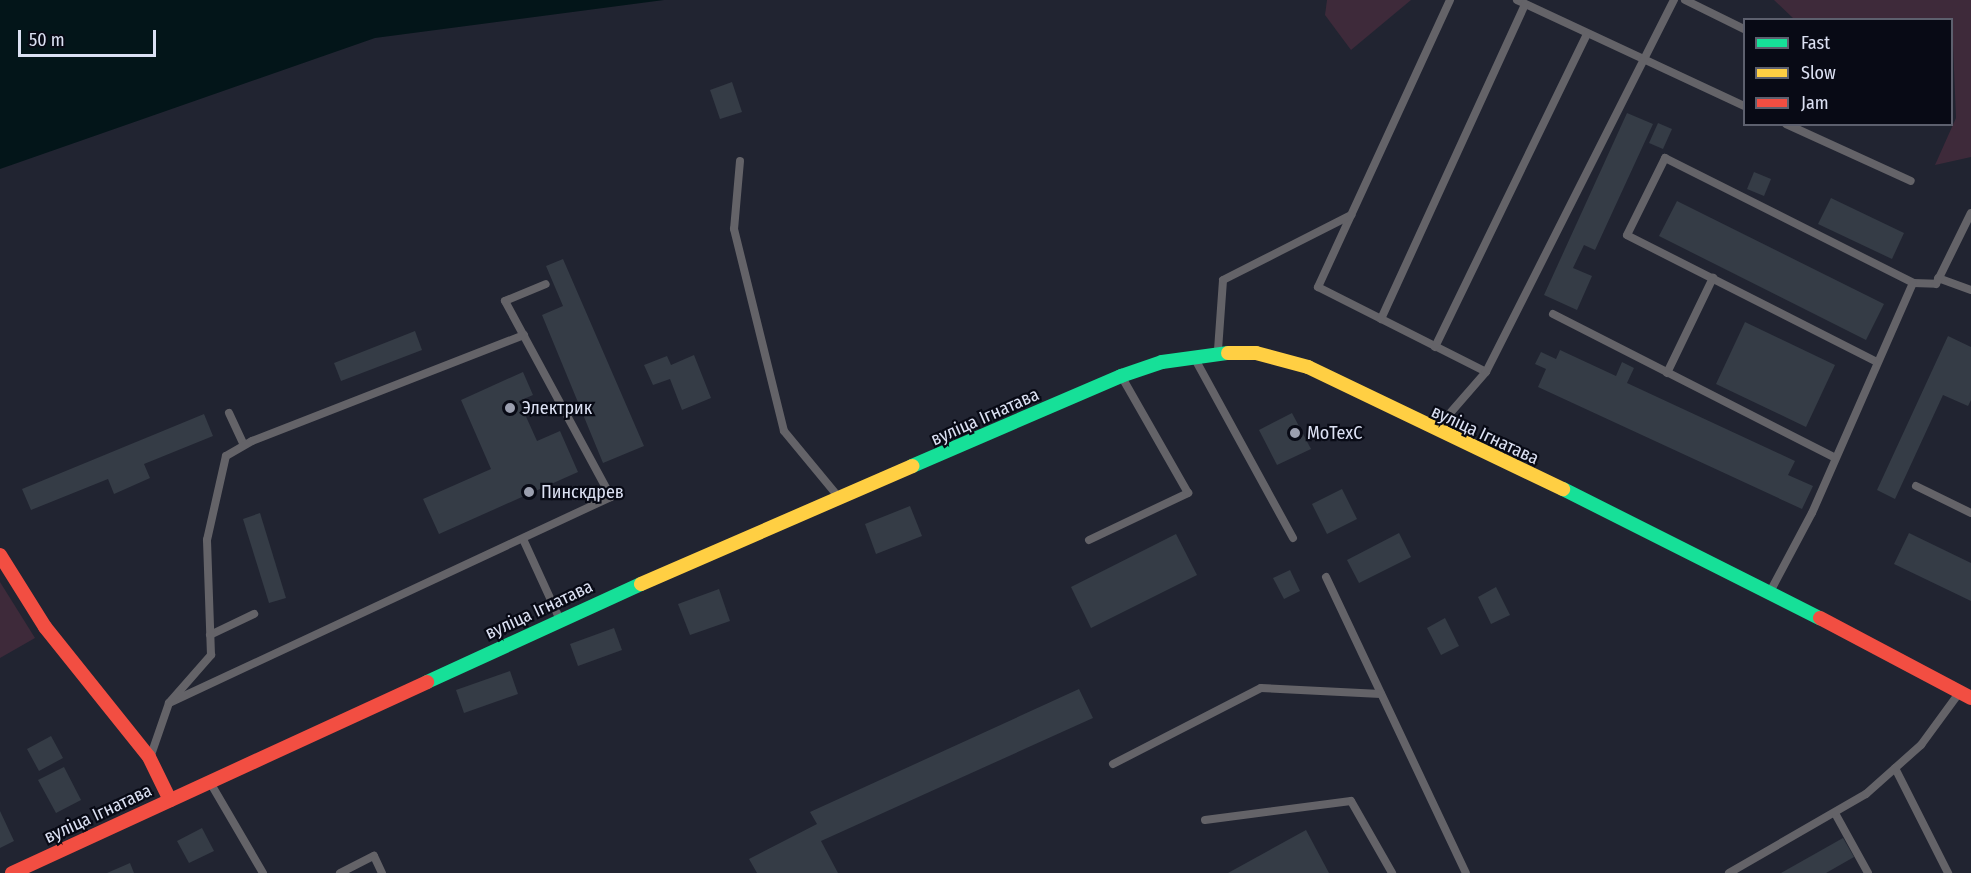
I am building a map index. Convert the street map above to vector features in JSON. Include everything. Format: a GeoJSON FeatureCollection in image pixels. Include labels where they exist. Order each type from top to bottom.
{"type":"FeatureCollection","features":[{"type":"Feature","properties":{"kind":"street","name":"вуліца Ігнатава"},"geometry":{"type":"LineString","coordinates":[[12,873],[560,620],[841,500],[1121,376],[1193,356],[1218,353],[1256,353],[1308,367],[1433,431],[1693,551],[1968,697]]}},
{"type":"Feature","properties":{"kind":"street"},"geometry":{"type":"LineString","coordinates":[[0,555],[45,627],[149,757],[170,800]]}},
{"type":"Feature","properties":{"kind":"lane"},"geometry":{"type":"LineString","coordinates":[[1450,0],[1318,287],[1486,372]]}},
{"type":"Feature","properties":{"kind":"lane"},"geometry":{"type":"LineString","coordinates":[[1433,431],[1486,372],[1674,0]]}},
{"type":"Feature","properties":{"kind":"lane"},"geometry":{"type":"LineString","coordinates":[[1685,0],[1743,29]]}},
{"type":"Feature","properties":{"kind":"lane"},"geometry":{"type":"LineString","coordinates":[[1381,319],[1521,2],[1743,106]]}},
{"type":"Feature","properties":{"kind":"lane"},"geometry":{"type":"LineString","coordinates":[[1436,347],[1587,34]]}},
{"type":"Feature","properties":{"kind":"lane"},"geometry":{"type":"LineString","coordinates":[[1790,126],[1911,181]]}},
{"type":"Feature","properties":{"kind":"lane"},"geometry":{"type":"LineString","coordinates":[[1875,361],[1627,234],[1665,158],[1913,283],[1936,284],[1971,213]]}},
{"type":"Feature","properties":{"kind":"lane"},"geometry":{"type":"LineString","coordinates":[[740,161],[734,230],[784,431],[841,500]]}},
{"type":"Feature","properties":{"kind":"lane"},"geometry":{"type":"LineString","coordinates":[[1218,353],[1223,280],[1351,215]]}},
{"type":"Feature","properties":{"kind":"lane"},"geometry":{"type":"LineString","coordinates":[[1667,373],[1713,278]]}},
{"type":"Feature","properties":{"kind":"lane"},"geometry":{"type":"LineString","coordinates":[[1938,278],[1971,290]]}},
{"type":"Feature","properties":{"kind":"lane"},"geometry":{"type":"LineString","coordinates":[[1769,593],[1812,513],[1832,456],[1913,283]]}},
{"type":"Feature","properties":{"kind":"lane"},"geometry":{"type":"LineString","coordinates":[[169,704],[611,497],[505,301],[546,284]]}},
{"type":"Feature","properties":{"kind":"lane"},"geometry":{"type":"LineString","coordinates":[[1553,314],[1832,456]]}},
{"type":"Feature","properties":{"kind":"lane"},"geometry":{"type":"LineString","coordinates":[[149,757],[169,704],[211,655],[207,540],[226,456],[244,445],[524,335]]}},
{"type":"Feature","properties":{"kind":"lane"},"geometry":{"type":"LineString","coordinates":[[1193,356],[1293,538]]}},
{"type":"Feature","properties":{"kind":"lane"},"geometry":{"type":"LineString","coordinates":[[1089,540],[1188,493],[1121,376]]}},
{"type":"Feature","properties":{"kind":"lane"},"geometry":{"type":"LineString","coordinates":[[229,412],[244,445]]}},
{"type":"Feature","properties":{"kind":"lane"},"geometry":{"type":"LineString","coordinates":[[1916,486],[1971,513]]}},
{"type":"Feature","properties":{"kind":"lane"},"geometry":{"type":"LineString","coordinates":[[523,538],[560,620]]}},
{"type":"Feature","properties":{"kind":"lane"},"geometry":{"type":"LineString","coordinates":[[1326,577],[1466,873]]}},
{"type":"Feature","properties":{"kind":"lane"},"geometry":{"type":"LineString","coordinates":[[210,635],[254,614]]}},
{"type":"Feature","properties":{"kind":"lane"},"geometry":{"type":"LineString","coordinates":[[1113,764],[1261,688],[1381,694]]}},
{"type":"Feature","properties":{"kind":"lane"},"geometry":{"type":"LineString","coordinates":[[1729,873],[1836,815],[1921,745],[1968,697]]}},
{"type":"Feature","properties":{"kind":"lane"},"geometry":{"type":"LineString","coordinates":[[1895,768],[1948,873]]}},
{"type":"Feature","properties":{"kind":"lane"},"geometry":{"type":"LineString","coordinates":[[209,781],[263,873]]}},
{"type":"Feature","properties":{"kind":"lane"},"geometry":{"type":"LineString","coordinates":[[1205,820],[1351,801],[1392,873]]}},
{"type":"Feature","properties":{"kind":"lane"},"geometry":{"type":"LineString","coordinates":[[1836,815],[1868,873]]}},
{"type":"Feature","properties":{"kind":"lane"},"geometry":{"type":"LineString","coordinates":[[340,873],[374,856],[382,873]]}},
{"type":"Feature","properties":{"kind":"shaded area"},"geometry":{"type":"Polygon","coordinates":[[[0,0],[664,0],[375,38],[0,169],[0,0]]]}},
{"type":"Feature","properties":{"kind":"shaded area"},"geometry":{"type":"Polygon","coordinates":[[[1327,0],[1411,0],[1351,50],[1325,15],[1327,0]]]}},
{"type":"Feature","properties":{"kind":"shaded area"},"geometry":{"type":"Polygon","coordinates":[[[1774,0],[1971,0],[1971,157],[1935,165],[1956,118],[1953,18],[1793,18],[1774,0]]]}},
{"type":"Feature","properties":{"kind":"shaded area"},"geometry":{"type":"Polygon","coordinates":[[[0,582],[35,638],[0,658],[0,582]]]}},
{"type":"Feature","properties":{"kind":"building"},"geometry":{"type":"Polygon","coordinates":[[[732,82],[742,112],[720,119],[710,90],[732,82]]]}},
{"type":"Feature","properties":{"kind":"building"},"geometry":{"type":"Polygon","coordinates":[[[1627,113],[1653,124],[1595,250],[1584,245],[1573,268],[1592,276],[1577,310],[1544,295],[1627,113]]]}},
{"type":"Feature","properties":{"kind":"building"},"geometry":{"type":"Polygon","coordinates":[[[1658,123],[1672,129],[1663,149],[1649,143],[1658,123]]]}},
{"type":"Feature","properties":{"kind":"building"},"geometry":{"type":"Polygon","coordinates":[[[1754,172],[1771,179],[1764,196],[1747,189],[1754,172]]]}},
{"type":"Feature","properties":{"kind":"building"},"geometry":{"type":"Polygon","coordinates":[[[1831,198],[1904,233],[1892,259],[1818,224],[1831,198]]]}},
{"type":"Feature","properties":{"kind":"building"},"geometry":{"type":"Polygon","coordinates":[[[1677,201],[1884,304],[1866,340],[1659,236],[1677,201]]]}},
{"type":"Feature","properties":{"kind":"building"},"geometry":{"type":"Polygon","coordinates":[[[563,259],[644,446],[603,463],[542,315],[563,306],[546,266],[563,259]]]}},
{"type":"Feature","properties":{"kind":"building"},"geometry":{"type":"Polygon","coordinates":[[[1745,322],[1835,365],[1806,427],[1716,384],[1745,322]]]}},
{"type":"Feature","properties":{"kind":"building"},"geometry":{"type":"Polygon","coordinates":[[[415,331],[422,350],[341,381],[334,363],[415,331]]]}},
{"type":"Feature","properties":{"kind":"building"},"geometry":{"type":"Polygon","coordinates":[[[1948,336],[1971,347],[1971,400],[1968,406],[1943,395],[1895,499],[1877,490],[1948,336]]]}},
{"type":"Feature","properties":{"kind":"building"},"geometry":{"type":"Polygon","coordinates":[[[1560,350],[1616,376],[1622,362],[1634,368],[1627,383],[1795,461],[1788,475],[1813,486],[1802,509],[1538,387],[1546,369],[1535,364],[1541,352],[1556,359],[1560,350]]]}},
{"type":"Feature","properties":{"kind":"building"},"geometry":{"type":"Polygon","coordinates":[[[694,355],[711,398],[682,410],[670,379],[653,385],[644,365],[667,356],[671,365],[694,355]]]}},
{"type":"Feature","properties":{"kind":"building"},"geometry":{"type":"Polygon","coordinates":[[[523,372],[533,395],[519,401],[537,441],[560,431],[578,472],[439,534],[423,499],[491,469],[461,400],[523,372]]]}},
{"type":"Feature","properties":{"kind":"building"},"geometry":{"type":"Polygon","coordinates":[[[1292,413],[1311,449],[1277,465],[1259,430],[1292,413]]]}},
{"type":"Feature","properties":{"kind":"building"},"geometry":{"type":"Polygon","coordinates":[[[204,414],[213,436],[144,464],[150,478],[114,494],[108,479],[31,510],[22,489],[204,414]]]}},
{"type":"Feature","properties":{"kind":"building"},"geometry":{"type":"Polygon","coordinates":[[[1342,489],[1357,519],[1327,534],[1312,504],[1342,489]]]}},
{"type":"Feature","properties":{"kind":"building"},"geometry":{"type":"Polygon","coordinates":[[[910,506],[922,536],[876,554],[865,524],[910,506]]]}},
{"type":"Feature","properties":{"kind":"building"},"geometry":{"type":"Polygon","coordinates":[[[260,513],[286,598],[269,603],[243,519],[260,513]]]}},
{"type":"Feature","properties":{"kind":"building"},"geometry":{"type":"Polygon","coordinates":[[[1399,533],[1411,557],[1359,583],[1347,560],[1399,533]]]}},
{"type":"Feature","properties":{"kind":"building"},"geometry":{"type":"Polygon","coordinates":[[[1909,533],[1971,563],[1971,601],[1894,564],[1909,533]]]}},
{"type":"Feature","properties":{"kind":"building"},"geometry":{"type":"Polygon","coordinates":[[[1176,534],[1197,575],[1091,628],[1071,587],[1176,534]]]}},
{"type":"Feature","properties":{"kind":"building"},"geometry":{"type":"Polygon","coordinates":[[[1290,570],[1300,591],[1284,599],[1273,578],[1290,570]]]}},
{"type":"Feature","properties":{"kind":"building"},"geometry":{"type":"Polygon","coordinates":[[[1496,587],[1510,615],[1491,624],[1478,597],[1496,587]]]}},
{"type":"Feature","properties":{"kind":"building"},"geometry":{"type":"Polygon","coordinates":[[[719,589],[730,621],[690,635],[678,604],[719,589]]]}},
{"type":"Feature","properties":{"kind":"building"},"geometry":{"type":"Polygon","coordinates":[[[1445,618],[1459,646],[1441,655],[1427,628],[1445,618]]]}},
{"type":"Feature","properties":{"kind":"building"},"geometry":{"type":"Polygon","coordinates":[[[614,628],[622,650],[578,666],[570,644],[614,628]]]}},
{"type":"Feature","properties":{"kind":"building"},"geometry":{"type":"Polygon","coordinates":[[[510,671],[518,694],[464,713],[456,690],[510,671]]]}},
{"type":"Feature","properties":{"kind":"building"},"geometry":{"type":"Polygon","coordinates":[[[1079,689],[1093,718],[821,841],[838,873],[757,873],[749,859],[817,824],[810,812],[1079,689]]]}},
{"type":"Feature","properties":{"kind":"building"},"geometry":{"type":"Polygon","coordinates":[[[51,736],[63,758],[39,771],[27,749],[51,736]]]}},
{"type":"Feature","properties":{"kind":"building"},"geometry":{"type":"Polygon","coordinates":[[[64,767],[81,800],[56,813],[38,780],[64,767]]]}},
{"type":"Feature","properties":{"kind":"building"},"geometry":{"type":"Polygon","coordinates":[[[0,811],[14,841],[0,848],[0,811]]]}},
{"type":"Feature","properties":{"kind":"building"},"geometry":{"type":"Polygon","coordinates":[[[202,828],[214,851],[189,863],[177,841],[202,828]]]}},
{"type":"Feature","properties":{"kind":"building"},"geometry":{"type":"Polygon","coordinates":[[[1306,830],[1329,873],[1228,873],[1306,830]]]}},
{"type":"Feature","properties":{"kind":"building"},"geometry":{"type":"Polygon","coordinates":[[[1843,838],[1854,857],[1826,873],[1781,873],[1843,838]]]}},
{"type":"Feature","properties":{"kind":"building"},"geometry":{"type":"Polygon","coordinates":[[[130,863],[134,873],[107,873],[130,863]]]}},
{"type":"Feature","properties":{"kind":"traffic: fast"},"geometry":{"type":"LineString","coordinates":[[912,466],[1121,376],[1162,362],[1228,353]]}},
{"type":"Feature","properties":{"kind":"traffic: fast"},"geometry":{"type":"LineString","coordinates":[[1563,489],[1820,618]]}},
{"type":"Feature","properties":{"kind":"traffic: fast"},"geometry":{"type":"LineString","coordinates":[[427,682],[641,584]]}},
{"type":"Feature","properties":{"kind":"traffic: slow"},"geometry":{"type":"LineString","coordinates":[[1228,353],[1256,353],[1308,367],[1563,489]]}},
{"type":"Feature","properties":{"kind":"traffic: slow"},"geometry":{"type":"LineString","coordinates":[[641,584],[912,466]]}},
{"type":"Feature","properties":{"kind":"traffic: jam"},"geometry":{"type":"LineString","coordinates":[[0,555],[45,627],[149,757],[170,800]]}},
{"type":"Feature","properties":{"kind":"traffic: jam"},"geometry":{"type":"LineString","coordinates":[[1820,618],[1971,698]]}},
{"type":"Feature","properties":{"kind":"traffic: jam"},"geometry":{"type":"LineString","coordinates":[[12,873],[427,682]]}},
{"type":"Feature","properties":{"kind":"place","name":"Электрик"},"geometry":{"type":"Point","coordinates":[510,408]}},
{"type":"Feature","properties":{"kind":"place","name":"MoTexC"},"geometry":{"type":"Point","coordinates":[1295,433]}},
{"type":"Feature","properties":{"kind":"place","name":"Пинскдрев"},"geometry":{"type":"Point","coordinates":[529,492]}}]}
